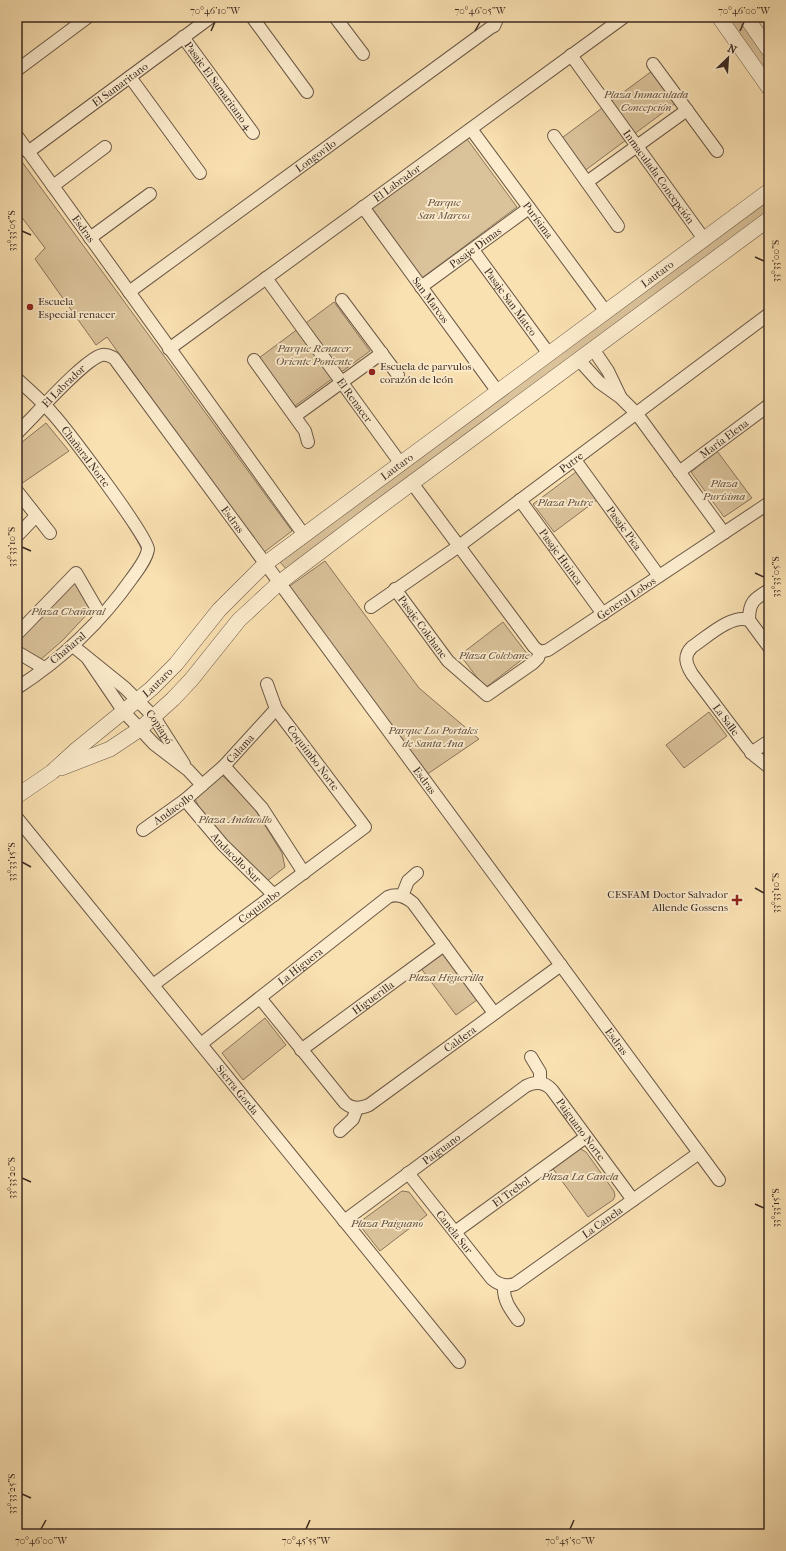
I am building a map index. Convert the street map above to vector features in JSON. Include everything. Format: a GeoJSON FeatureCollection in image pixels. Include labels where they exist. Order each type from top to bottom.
{"type":"FeatureCollection","features":[{"type":"Feature","properties":{"kind":"street"},"geometry":{"type":"LineString","coordinates":[[17,70],[88,17]]}},
{"type":"Feature","properties":{"kind":"street","name":"El Samaritano"},"geometry":{"type":"LineString","coordinates":[[28,152],[211,17]]}},
{"type":"Feature","properties":{"kind":"street"},"geometry":{"type":"LineString","coordinates":[[252,17],[307,92]]}},
{"type":"Feature","properties":{"kind":"street"},"geometry":{"type":"LineString","coordinates":[[335,17],[363,54]]}},
{"type":"Feature","properties":{"kind":"street","name":"Longovilo"},"geometry":{"type":"LineString","coordinates":[[129,292],[494,26],[498,17]]}},
{"type":"Feature","properties":{"kind":"street","name":"El Labrador"},"geometry":{"type":"LineString","coordinates":[[170,348],[624,17]]}},
{"type":"Feature","properties":{"kind":"street"},"geometry":{"type":"LineString","coordinates":[[719,17],[769,88]]}},
{"type":"Feature","properties":{"kind":"street"},"geometry":{"type":"LineString","coordinates":[[746,17],[769,50]]}},
{"type":"Feature","properties":{"kind":"street","name":"Pasaje El Samaritano 4"},"geometry":{"type":"LineString","coordinates":[[183,37],[253,133]]}},
{"type":"Feature","properties":{"kind":"street","name":"Inmaculada Concepción"},"geometry":{"type":"LineString","coordinates":[[571,55],[704,239]]}},
{"type":"Feature","properties":{"kind":"street"},"geometry":{"type":"LineString","coordinates":[[653,64],[717,151]]}},
{"type":"Feature","properties":{"kind":"street"},"geometry":{"type":"LineString","coordinates":[[130,77],[200,172]]}},
{"type":"Feature","properties":{"kind":"street"},"geometry":{"type":"LineString","coordinates":[[587,182],[687,110]]}},
{"type":"Feature","properties":{"kind":"street","name":"Purísima"},"geometry":{"type":"LineString","coordinates":[[471,129],[606,312]]}},
{"type":"Feature","properties":{"kind":"street","name":"Esdras"},"geometry":{"type":"LineString","coordinates":[[17,136],[304,536]]}},
{"type":"Feature","properties":{"kind":"street"},"geometry":{"type":"LineString","coordinates":[[554,136],[618,226]]}},
{"type":"Feature","properties":{"kind":"street"},"geometry":{"type":"LineString","coordinates":[[53,186],[105,148]]}},
{"type":"Feature","properties":{"kind":"street","name":"Lautaro"},"geometry":{"type":"LineString","coordinates":[[17,796],[52,772],[76,750],[138,701],[168,672],[228,599],[265,564],[769,191]]}},
{"type":"Feature","properties":{"kind":"street"},"geometry":{"type":"LineString","coordinates":[[90,238],[150,194]]}},
{"type":"Feature","properties":{"kind":"street","name":"San Marcos"},"geometry":{"type":"LineString","coordinates":[[363,207],[498,392]]}},
{"type":"Feature","properties":{"kind":"street","name":"Pasaje Dimas"},"geometry":{"type":"LineString","coordinates":[[421,287],[529,208]]}},
{"type":"Feature","properties":{"kind":"street","name":"Lautaro"},"geometry":{"type":"LineString","coordinates":[[52,772],[110,749],[140,729],[191,680],[239,620],[279,583],[769,219]]}},
{"type":"Feature","properties":{"kind":"street","name":"Pasaje San Mateo"},"geometry":{"type":"LineString","coordinates":[[473,250],[550,354]]}},
{"type":"Feature","properties":{"kind":"street"},"geometry":{"type":"LineString","coordinates":[[685,253],[698,272]]}},
{"type":"Feature","properties":{"kind":"street","name":"El Renacer"},"geometry":{"type":"LineString","coordinates":[[266,278],[401,464]]}},
{"type":"Feature","properties":{"kind":"street"},"geometry":{"type":"LineString","coordinates":[[342,300],[398,375]]}},
{"type":"Feature","properties":{"kind":"street","name":"Putre"},"geometry":{"type":"LineString","coordinates":[[371,607],[394,589],[458,546],[575,460],[769,314]]}},
{"type":"Feature","properties":{"kind":"street"},"geometry":{"type":"LineString","coordinates":[[593,349],[608,371],[620,397]]}},
{"type":"Feature","properties":{"kind":"street"},"geometry":{"type":"LineString","coordinates":[[295,416],[382,353]]}},
{"type":"Feature","properties":{"kind":"street","name":"El Labrador"},"geometry":{"type":"LineString","coordinates":[[17,433],[81,369],[97,357],[107,355],[111,356],[116,361]]}},
{"type":"Feature","properties":{"kind":"street"},"geometry":{"type":"LineString","coordinates":[[254,360],[306,431],[308,442]]}},
{"type":"Feature","properties":{"kind":"street"},"geometry":{"type":"LineString","coordinates":[[578,360],[599,382],[620,397],[636,414],[724,533]]}},
{"type":"Feature","properties":{"kind":"street","name":"Esdras"},"geometry":{"type":"LineString","coordinates":[[116,361],[719,1180]]}},
{"type":"Feature","properties":{"kind":"street","name":"Chañaral Norte"},"geometry":{"type":"LineString","coordinates":[[17,379],[45,405],[79,447],[129,515],[146,542]]}},
{"type":"Feature","properties":{"kind":"street","name":"María Elena"},"geometry":{"type":"LineString","coordinates":[[679,472],[769,405]]}},
{"type":"Feature","properties":{"kind":"street","name":"Pasaje Pica"},"geometry":{"type":"LineString","coordinates":[[575,460],[659,576]]}},
{"type":"Feature","properties":{"kind":"street"},"geometry":{"type":"LineString","coordinates":[[412,483],[534,647],[540,652]]}},
{"type":"Feature","properties":{"kind":"street"},"geometry":{"type":"LineString","coordinates":[[17,491],[50,533]]}},
{"type":"Feature","properties":{"kind":"street"},"geometry":{"type":"LineString","coordinates":[[362,493],[374,511]]}},
{"type":"Feature","properties":{"kind":"street","name":"Pasaje Huinca"},"geometry":{"type":"LineString","coordinates":[[520,500],[603,614]]}},
{"type":"Feature","properties":{"kind":"street","name":"General Lobos"},"geometry":{"type":"LineString","coordinates":[[487,695],[533,663],[538,658],[540,652],[548,650],[769,503]]}},
{"type":"Feature","properties":{"kind":"street"},"geometry":{"type":"LineString","coordinates":[[17,536],[36,516]]}},
{"type":"Feature","properties":{"kind":"street","name":"Chañaral"},"geometry":{"type":"LineString","coordinates":[[17,688],[73,646],[101,616],[122,592],[144,559],[148,548],[146,542]]}},
{"type":"Feature","properties":{"kind":"street"},"geometry":{"type":"LineString","coordinates":[[17,634],[76,573],[101,616]]}},
{"type":"Feature","properties":{"kind":"street","name":"Pasaje Colchane"},"geometry":{"type":"LineString","coordinates":[[394,589],[448,661],[487,695]]}},
{"type":"Feature","properties":{"kind":"street"},"geometry":{"type":"LineString","coordinates":[[769,590],[753,601],[749,620],[769,647]]}},
{"type":"Feature","properties":{"kind":"street","name":"La Salle"},"geometry":{"type":"LineString","coordinates":[[749,620],[732,620],[692,647],[686,656],[688,668],[751,753],[769,767]]}},
{"type":"Feature","properties":{"kind":"street","name":"Copiapó"},"geometry":{"type":"LineString","coordinates":[[73,646],[125,688],[154,717],[166,733],[188,770]]}},
{"type":"Feature","properties":{"kind":"street"},"geometry":{"type":"LineString","coordinates":[[17,652],[44,668]]}},
{"type":"Feature","properties":{"kind":"street","name":"Copiapó"},"geometry":{"type":"LineString","coordinates":[[88,658],[124,712],[154,744],[188,770],[202,785]]}},
{"type":"Feature","properties":{"kind":"street","name":"Coquimbo Norte"},"geometry":{"type":"LineString","coordinates":[[267,684],[276,709],[365,827]]}},
{"type":"Feature","properties":{"kind":"street","name":"Calama"},"geometry":{"type":"LineString","coordinates":[[202,785],[224,766],[276,709]]}},
{"type":"Feature","properties":{"kind":"street"},"geometry":{"type":"LineString","coordinates":[[751,753],[769,740]]}},
{"type":"Feature","properties":{"kind":"street"},"geometry":{"type":"LineString","coordinates":[[224,766],[262,808],[304,873]]}},
{"type":"Feature","properties":{"kind":"street","name":"Andacollo"},"geometry":{"type":"LineString","coordinates":[[143,830],[185,800],[202,785]]}},
{"type":"Feature","properties":{"kind":"street","name":"Andacollo Sur"},"geometry":{"type":"LineString","coordinates":[[185,800],[223,845],[274,895]]}},
{"type":"Feature","properties":{"kind":"street","name":"Sierra Gorda"},"geometry":{"type":"LineString","coordinates":[[17,818],[459,1362]]}},
{"type":"Feature","properties":{"kind":"street","name":"Coquimbo"},"geometry":{"type":"LineString","coordinates":[[153,985],[365,827]]}},
{"type":"Feature","properties":{"kind":"street"},"geometry":{"type":"LineString","coordinates":[[417,873],[408,881],[402,896],[413,903],[494,1013]]}},
{"type":"Feature","properties":{"kind":"street","name":"La Higuera"},"geometry":{"type":"LineString","coordinates":[[201,1044],[388,897],[393,895],[402,896]]}},
{"type":"Feature","properties":{"kind":"street","name":"Higuerilla"},"geometry":{"type":"LineString","coordinates":[[301,1050],[444,945]]}},
{"type":"Feature","properties":{"kind":"street","name":"Caldera"},"geometry":{"type":"LineString","coordinates":[[357,1108],[369,1105],[494,1013],[561,966]]}},
{"type":"Feature","properties":{"kind":"street"},"geometry":{"type":"LineString","coordinates":[[260,998],[345,1103],[357,1108],[353,1119],[340,1131]]}},
{"type":"Feature","properties":{"kind":"street"},"geometry":{"type":"LineString","coordinates":[[531,1057],[540,1072],[540,1083]]}},
{"type":"Feature","properties":{"kind":"street","name":"Paiguano"},"geometry":{"type":"LineString","coordinates":[[344,1221],[526,1086],[540,1083]]}},
{"type":"Feature","properties":{"kind":"street","name":"Paiguano Norte"},"geometry":{"type":"LineString","coordinates":[[540,1083],[552,1090],[633,1200]]}},
{"type":"Feature","properties":{"kind":"street","name":"El Trebol"},"geometry":{"type":"LineString","coordinates":[[455,1232],[586,1137]]}},
{"type":"Feature","properties":{"kind":"street","name":"La Canela"},"geometry":{"type":"LineString","coordinates":[[504,1286],[515,1284],[699,1153]]}},
{"type":"Feature","properties":{"kind":"street","name":"Canela Sur"},"geometry":{"type":"LineString","coordinates":[[408,1173],[492,1279],[504,1286]]}},
{"type":"Feature","properties":{"kind":"street"},"geometry":{"type":"LineString","coordinates":[[504,1286],[503,1293],[506,1302],[518,1320]]}},
{"type":"Feature","properties":{"kind":"green space"},"geometry":{"type":"Polygon","coordinates":[[[725,17],[738,17],[769,61],[769,80],[725,17]]]}},
{"type":"Feature","properties":{"kind":"green space","name":"Plaza Inmaculada Concepción"},"geometry":{"type":"Polygon","coordinates":[[[652,71],[676,103],[583,172],[559,140],[652,71]]]}},
{"type":"Feature","properties":{"kind":"green space","name":"Parque San Marcos"},"geometry":{"type":"Polygon","coordinates":[[[467,139],[517,207],[422,278],[371,209],[467,139]]]}},
{"type":"Feature","properties":{"kind":"green space"},"geometry":{"type":"Polygon","coordinates":[[[17,155],[292,531],[263,553],[107,337],[96,345],[35,259],[45,248],[17,211],[17,155]]]}},
{"type":"Feature","properties":{"kind":"green space"},"geometry":{"type":"Polygon","coordinates":[[[769,197],[769,211],[287,570],[280,562],[769,197]]]}},
{"type":"Feature","properties":{"kind":"green space","name":"Parque Renacer Oriente Poniente"},"geometry":{"type":"Polygon","coordinates":[[[334,302],[370,351],[295,406],[259,358],[334,302]]]}},
{"type":"Feature","properties":{"kind":"green space"},"geometry":{"type":"Polygon","coordinates":[[[46,423],[69,451],[21,484],[17,479],[17,446],[46,423]]]}},
{"type":"Feature","properties":{"kind":"green space","name":"Plaza Purísima"},"geometry":{"type":"Polygon","coordinates":[[[717,451],[752,498],[724,517],[691,472],[717,451]]]}},
{"type":"Feature","properties":{"kind":"green space","name":"Plaza Putre"},"geometry":{"type":"Polygon","coordinates":[[[576,472],[597,500],[554,532],[533,504],[576,472]]]}},
{"type":"Feature","properties":{"kind":"green space","name":"Parque Los Portales de Santa Ana"},"geometry":{"type":"Polygon","coordinates":[[[325,561],[419,688],[479,739],[426,775],[287,588],[325,561]]]}},
{"type":"Feature","properties":{"kind":"green space","name":"Plaza Chañaral"},"geometry":{"type":"Polygon","coordinates":[[[74,579],[91,610],[63,640],[39,661],[17,646],[17,640],[74,579]]]}},
{"type":"Feature","properties":{"kind":"green space","name":"Plaza Colchane"},"geometry":{"type":"Polygon","coordinates":[[[503,622],[528,655],[485,688],[460,655],[503,622]]]}},
{"type":"Feature","properties":{"kind":"green space"},"geometry":{"type":"Polygon","coordinates":[[[709,712],[727,736],[684,768],[666,745],[709,712]]]}},
{"type":"Feature","properties":{"kind":"green space","name":"Plaza Andacollo"},"geometry":{"type":"Polygon","coordinates":[[[222,775],[253,806],[282,853],[285,867],[266,882],[206,821],[195,799],[222,775]]]}},
{"type":"Feature","properties":{"kind":"green space","name":"Plaza Higuerilla"},"geometry":{"type":"Polygon","coordinates":[[[442,952],[477,1000],[456,1015],[420,967],[442,952]]]}},
{"type":"Feature","properties":{"kind":"green space"},"geometry":{"type":"Polygon","coordinates":[[[265,1018],[286,1045],[243,1080],[222,1053],[265,1018]]]}},
{"type":"Feature","properties":{"kind":"green space","name":"Plaza La Canela"},"geometry":{"type":"Polygon","coordinates":[[[579,1148],[586,1152],[614,1191],[615,1196],[613,1200],[588,1217],[551,1166],[579,1148]]]}},
{"type":"Feature","properties":{"kind":"green space","name":"Plaza Paiguano"},"geometry":{"type":"Polygon","coordinates":[[[402,1191],[409,1192],[427,1215],[380,1251],[361,1227],[361,1221],[402,1191]]]}},
{"type":"Feature","properties":{"kind":"place","name":"Escuela Especial renacer"},"geometry":{"type":"Point","coordinates":[30,307]}},
{"type":"Feature","properties":{"kind":"place","name":"Escuela de parvulos corazón de león"},"geometry":{"type":"Point","coordinates":[372,372]}},
{"type":"Feature","properties":{"kind":"place","name":"CESFAM Doctor Salvador Allende Gossens"},"geometry":{"type":"Point","coordinates":[737,900]}}]}
